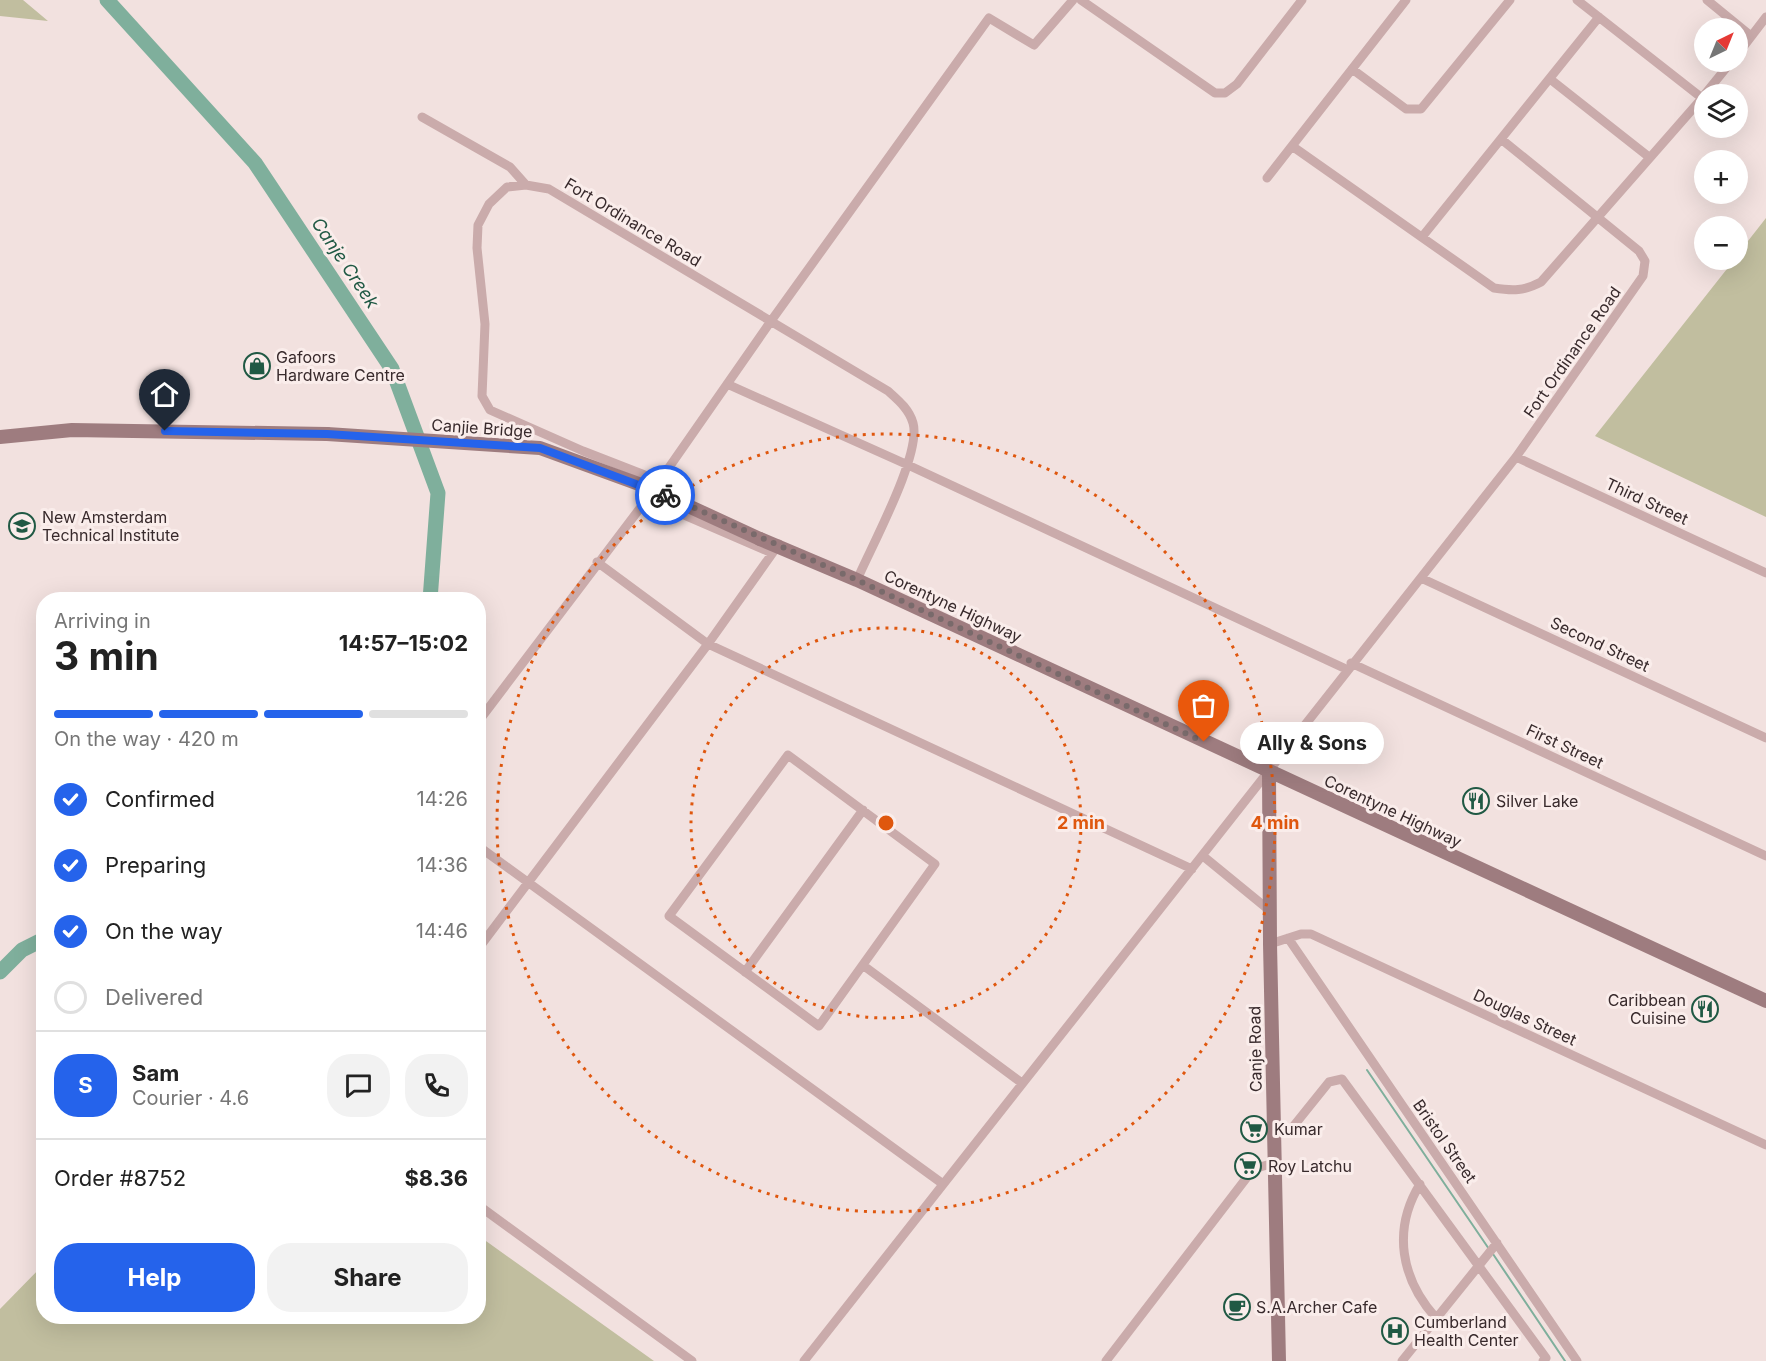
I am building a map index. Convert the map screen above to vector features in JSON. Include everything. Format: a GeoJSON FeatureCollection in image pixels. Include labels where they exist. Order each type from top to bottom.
{"type":"FeatureCollection","features":[{"type":"Feature","properties":{"kind":"main road","name":"Canjie Bridge"},"geometry":{"type":"LineString","coordinates":[[0,437],[72,430],[327,434],[540,448],[647,487],[760,538],[776,549]]}},
{"type":"Feature","properties":{"kind":"main road","name":"Corentyne Highway"},"geometry":{"type":"LineString","coordinates":[[776,549],[857,580],[1766,1001]]}},
{"type":"Feature","properties":{"kind":"main road","name":"Canje Road"},"geometry":{"type":"LineString","coordinates":[[1269,772],[1269,910],[1279,1361]]}},
{"type":"Feature","properties":{"kind":"street"},"geometry":{"type":"LineString","coordinates":[[486,711],[647,499],[771,321],[989,18],[1034,45],[1042,39],[1073,0]]}},
{"type":"Feature","properties":{"kind":"street"},"geometry":{"type":"LineString","coordinates":[[1082,0],[1215,93],[1226,93],[1237,84],[1302,0]]}},
{"type":"Feature","properties":{"kind":"street"},"geometry":{"type":"LineString","coordinates":[[1267,178],[1406,0]]}},
{"type":"Feature","properties":{"kind":"street"},"geometry":{"type":"LineString","coordinates":[[1352,69],[1406,109],[1421,109],[1510,0]]}},
{"type":"Feature","properties":{"kind":"street"},"geometry":{"type":"LineString","coordinates":[[1577,0],[1694,88]]}},
{"type":"Feature","properties":{"kind":"street"},"geometry":{"type":"LineString","coordinates":[[1707,0],[1752,36]]}},
{"type":"Feature","properties":{"kind":"street"},"geometry":{"type":"LineString","coordinates":[[1422,237],[1599,17]]}},
{"type":"Feature","properties":{"kind":"street"},"geometry":{"type":"LineString","coordinates":[[1748,41],[1766,17]]}},
{"type":"Feature","properties":{"kind":"street"},"geometry":{"type":"LineString","coordinates":[[1714,84],[1723,72]]}},
{"type":"Feature","properties":{"kind":"street"},"geometry":{"type":"LineString","coordinates":[[1550,79],[1649,157]]}},
{"type":"Feature","properties":{"kind":"street"},"geometry":{"type":"LineString","coordinates":[[1292,146],[1494,288],[1514,291],[1528,289],[1541,282],[1599,219],[1649,157],[1694,107]]}},
{"type":"Feature","properties":{"kind":"street"},"geometry":{"type":"LineString","coordinates":[[422,117],[510,167],[526,185]]}},
{"type":"Feature","properties":{"kind":"street"},"geometry":{"type":"LineString","coordinates":[[1501,139],[1599,219]]}},
{"type":"Feature","properties":{"kind":"street"},"geometry":{"type":"LineString","coordinates":[[526,185],[507,187],[489,204],[478,225],[477,248],[485,324],[482,396],[485,404],[490,410],[583,451],[660,481]]}},
{"type":"Feature","properties":{"kind":"street","name":"Fort Ordinance Road"},"geometry":{"type":"LineString","coordinates":[[526,185],[549,189],[888,391],[903,404],[914,424],[914,444],[908,465],[857,580]]}},
{"type":"Feature","properties":{"kind":"street","name":"Fort Ordinance Road"},"geometry":{"type":"LineString","coordinates":[[804,1361],[1269,772],[1349,666],[1516,457],[1643,276],[1645,261],[1639,251],[1599,219]]}},
{"type":"Feature","properties":{"kind":"street","name":"First Street"},"geometry":{"type":"LineString","coordinates":[[727,384],[1766,856]]}},
{"type":"Feature","properties":{"kind":"street","name":"Third Street"},"geometry":{"type":"LineString","coordinates":[[1516,457],[1766,573]]}},
{"type":"Feature","properties":{"kind":"street"},"geometry":{"type":"LineString","coordinates":[[486,939],[530,884],[776,549],[647,499]]}},
{"type":"Feature","properties":{"kind":"street"},"geometry":{"type":"LineString","coordinates":[[597,562],[708,644],[1192,869]]}},
{"type":"Feature","properties":{"kind":"street","name":"Second Street"},"geometry":{"type":"LineString","coordinates":[[1421,578],[1766,738]]}},
{"type":"Feature","properties":{"kind":"street"},"geometry":{"type":"LineString","coordinates":[[788,754],[863,810],[935,864],[819,1026],[669,916],[788,754]]}},
{"type":"Feature","properties":{"kind":"street"},"geometry":{"type":"LineString","coordinates":[[745,972],[863,810]]}},
{"type":"Feature","properties":{"kind":"street"},"geometry":{"type":"LineString","coordinates":[[486,852],[943,1184]]}},
{"type":"Feature","properties":{"kind":"street"},"geometry":{"type":"LineString","coordinates":[[1203,856],[1269,910]]}},
{"type":"Feature","properties":{"kind":"street","name":"Douglas Street"},"geometry":{"type":"LineString","coordinates":[[1270,944],[1311,934],[1766,1145]]}},
{"type":"Feature","properties":{"kind":"street","name":"Bristol Street"},"geometry":{"type":"LineString","coordinates":[[1288,938],[1577,1361]]}},
{"type":"Feature","properties":{"kind":"street"},"geometry":{"type":"LineString","coordinates":[[864,966],[1022,1083]]}},
{"type":"Feature","properties":{"kind":"street"},"geometry":{"type":"LineString","coordinates":[[1274,1136],[1292,1128],[1329,1082],[1342,1079],[1480,1264],[1546,1358],[1543,1361]]}},
{"type":"Feature","properties":{"kind":"street"},"geometry":{"type":"LineString","coordinates":[[1106,1361],[1251,1173],[1260,1167],[1274,1164]]}},
{"type":"Feature","properties":{"kind":"street"},"geometry":{"type":"LineString","coordinates":[[1420,1184],[1407,1210],[1403,1228],[1405,1252],[1408,1276],[1421,1301],[1436,1318]]}},
{"type":"Feature","properties":{"kind":"street"},"geometry":{"type":"LineString","coordinates":[[486,1212],[692,1361]]}},
{"type":"Feature","properties":{"kind":"street"},"geometry":{"type":"LineString","coordinates":[[1402,1361],[1497,1243]]}},
{"type":"Feature","properties":{"kind":"shaded area"},"geometry":{"type":"Polygon","coordinates":[[[0,0],[23,0],[48,21],[0,16],[0,0]]]}},
{"type":"Feature","properties":{"kind":"shaded area"},"geometry":{"type":"Polygon","coordinates":[[[1766,218],[1766,517],[1595,436],[1726,270],[1748,270],[1748,241],[1766,218]]]}},
{"type":"Feature","properties":{"kind":"shaded area"},"geometry":{"type":"Polygon","coordinates":[[[486,1241],[654,1361],[0,1361],[0,1309],[36,1272],[36,1324],[486,1324],[486,1241]]]}},
{"type":"Feature","properties":{"kind":"waterway","name":"Canje Creek"},"geometry":{"type":"LineString","coordinates":[[107,0],[255,163],[392,369],[438,493],[431,592]]}},
{"type":"Feature","properties":{"kind":"waterway","name":"Canje Creek"},"geometry":{"type":"LineString","coordinates":[[0,972],[22,950],[36,943]]}},
{"type":"Feature","properties":{"kind":"waterway"},"geometry":{"type":"LineString","coordinates":[[1367,1070],[1489,1249]]}},
{"type":"Feature","properties":{"kind":"waterway"},"geometry":{"type":"LineString","coordinates":[[1493,1254],[1565,1361]]}},
{"type":"Feature","properties":{"kind":"way so far"},"geometry":{"type":"LineString","coordinates":[[665,495],[760,538],[779,544],[1204,742]]}},
{"type":"Feature","properties":{"kind":"place","name":"Gafoors Hardware Centre"},"geometry":{"type":"Point","coordinates":[257,366]}},
{"type":"Feature","properties":{"kind":"place","name":"New Amsterdam Technical Institute"},"geometry":{"type":"Point","coordinates":[22,526]}},
{"type":"Feature","properties":{"kind":"place","name":"Ally & Sons"},"geometry":{"type":"Point","coordinates":[1204,742]}},
{"type":"Feature","properties":{"kind":"place","name":"Silver Lake"},"geometry":{"type":"Point","coordinates":[1476,801]}},
{"type":"Feature","properties":{"kind":"place","name":"Caribbean Cuisine"},"geometry":{"type":"Point","coordinates":[1705,1009]}},
{"type":"Feature","properties":{"kind":"place","name":"Kumar"},"geometry":{"type":"Point","coordinates":[1254,1129]}},
{"type":"Feature","properties":{"kind":"place","name":"Roy Latchu"},"geometry":{"type":"Point","coordinates":[1248,1166]}},
{"type":"Feature","properties":{"kind":"place","name":"S.A.Archer Cafe"},"geometry":{"type":"Point","coordinates":[1237,1307]}},
{"type":"Feature","properties":{"kind":"place","name":"Cumberland Health Center"},"geometry":{"type":"Point","coordinates":[1395,1331]}},
{"type":"Feature","properties":{"kind":"route"},"geometry":{"type":"LineString","coordinates":[[165,431],[327,434],[540,448],[665,495]]}}]}
